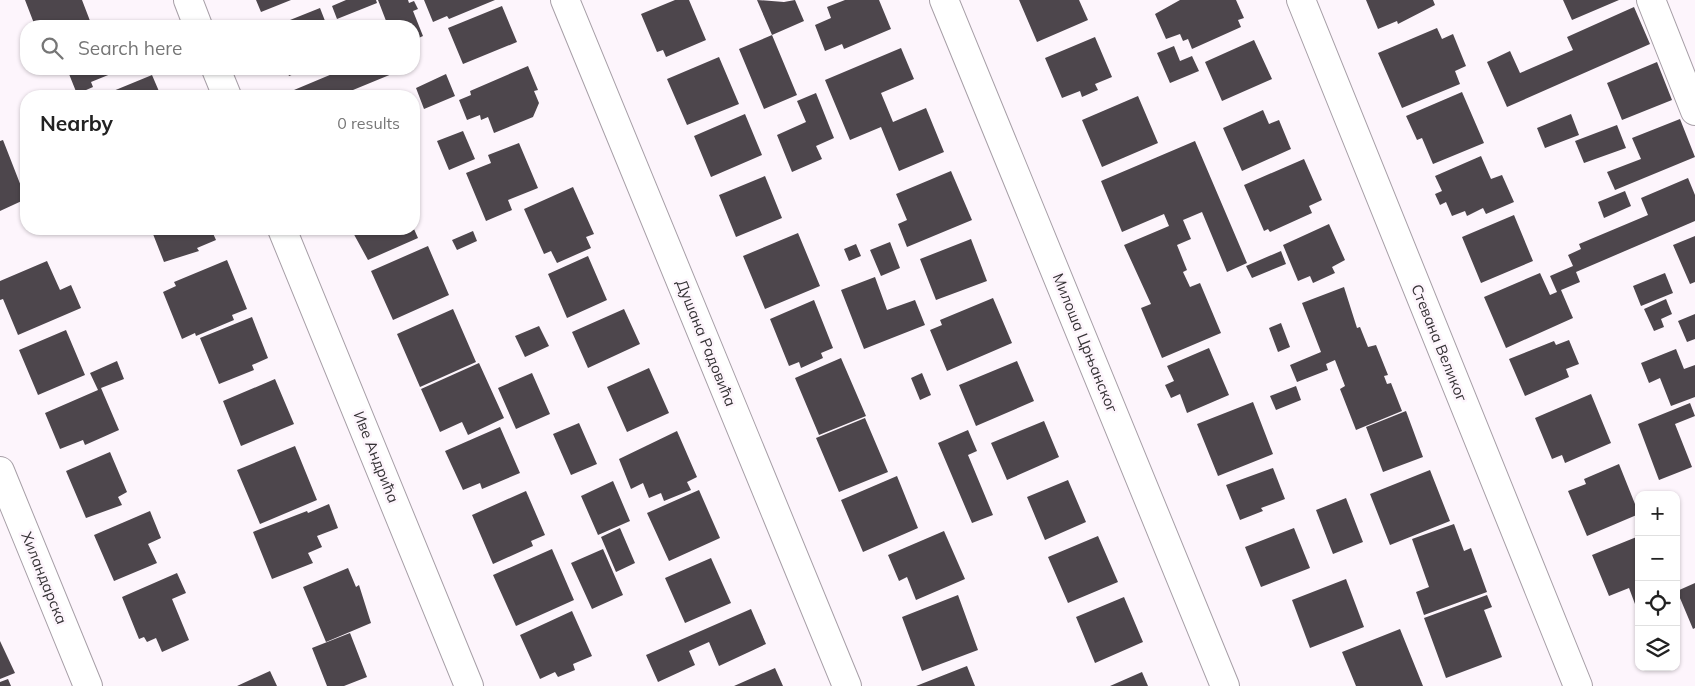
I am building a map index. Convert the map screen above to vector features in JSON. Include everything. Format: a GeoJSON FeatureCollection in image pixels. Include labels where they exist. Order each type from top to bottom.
{"type":"FeatureCollection","features":[{"type":"Feature","properties":{"kind":"street"},"geometry":{"type":"LineString","coordinates":[[188,0],[196,20]]}},
{"type":"Feature","properties":{"kind":"street","name":"Душана Радовића"},"geometry":{"type":"LineString","coordinates":[[565,0],[847,686]]}},
{"type":"Feature","properties":{"kind":"street","name":"Милоша Црњанског"},"geometry":{"type":"LineString","coordinates":[[944,0],[1225,686]]}},
{"type":"Feature","properties":{"kind":"street","name":"Стевана Великог"},"geometry":{"type":"LineString","coordinates":[[1301,0],[1578,686]]}},
{"type":"Feature","properties":{"kind":"street"},"geometry":{"type":"LineString","coordinates":[[1650,0],[1695,111]]}},
{"type":"Feature","properties":{"kind":"street"},"geometry":{"type":"LineString","coordinates":[[218,75],[225,90]]}},
{"type":"Feature","properties":{"kind":"street","name":"Иве Андрића"},"geometry":{"type":"LineString","coordinates":[[284,235],[469,686]]}},
{"type":"Feature","properties":{"kind":"street","name":"Хиландарска"},"geometry":{"type":"LineString","coordinates":[[0,471],[88,686]]}},
{"type":"Feature","properties":{"kind":"building"},"geometry":{"type":"Polygon","coordinates":[[[25,0],[82,0],[90,20],[33,20],[25,0]]]}},
{"type":"Feature","properties":{"kind":"building"},"geometry":{"type":"Polygon","coordinates":[[[256,0],[291,0],[261,12],[256,0]]]}},
{"type":"Feature","properties":{"kind":"building"},"geometry":{"type":"Polygon","coordinates":[[[346,0],[376,0],[377,3],[337,19],[332,6],[346,0]]]}},
{"type":"Feature","properties":{"kind":"building"},"geometry":{"type":"Polygon","coordinates":[[[378,0],[408,0],[409,3],[414,1],[418,9],[413,11],[417,20],[386,20],[378,0]]]}},
{"type":"Feature","properties":{"kind":"building"},"geometry":{"type":"Polygon","coordinates":[[[424,0],[495,0],[449,19],[447,16],[433,22],[424,0]]]}},
{"type":"Feature","properties":{"kind":"building"},"geometry":{"type":"Polygon","coordinates":[[[675,0],[689,0],[706,40],[666,57],[663,50],[657,52],[641,14],[675,0]]]}},
{"type":"Feature","properties":{"kind":"building"},"geometry":{"type":"Polygon","coordinates":[[[757,0],[784,2],[795,0],[804,21],[772,35],[757,0]]]}},
{"type":"Feature","properties":{"kind":"building"},"geometry":{"type":"Polygon","coordinates":[[[845,0],[879,0],[891,29],[844,49],[842,44],[825,51],[815,25],[831,18],[827,7],[845,0]]]}},
{"type":"Feature","properties":{"kind":"building"},"geometry":{"type":"Polygon","coordinates":[[[1019,0],[1079,0],[1088,20],[1037,42],[1019,0]]]}},
{"type":"Feature","properties":{"kind":"building"},"geometry":{"type":"Polygon","coordinates":[[[1180,0],[1236,0],[1244,18],[1238,20],[1241,27],[1192,49],[1188,39],[1183,41],[1180,34],[1166,39],[1155,14],[1180,0]]]}},
{"type":"Feature","properties":{"kind":"building"},"geometry":{"type":"Polygon","coordinates":[[[1366,0],[1433,0],[1435,5],[1398,24],[1397,21],[1378,29],[1366,0]]]}},
{"type":"Feature","properties":{"kind":"building"},"geometry":{"type":"Polygon","coordinates":[[[1563,0],[1619,0],[1572,20],[1563,0]]]}},
{"type":"Feature","properties":{"kind":"building"},"geometry":{"type":"Polygon","coordinates":[[[502,6],[517,42],[463,64],[448,28],[502,6]]]}},
{"type":"Feature","properties":{"kind":"building"},"geometry":{"type":"Polygon","coordinates":[[[1634,7],[1650,44],[1507,107],[1487,62],[1510,51],[1520,73],[1573,50],[1567,37],[1634,7]]]}},
{"type":"Feature","properties":{"kind":"building"},"geometry":{"type":"Polygon","coordinates":[[[320,8],[325,20],[290,20],[320,8]]]}},
{"type":"Feature","properties":{"kind":"building"},"geometry":{"type":"Polygon","coordinates":[[[1437,28],[1442,39],[1453,34],[1466,66],[1455,71],[1460,84],[1402,108],[1378,53],[1437,28]]]}},
{"type":"Feature","properties":{"kind":"building"},"geometry":{"type":"Polygon","coordinates":[[[772,35],[797,95],[764,109],[739,49],[772,35]]]}},
{"type":"Feature","properties":{"kind":"building"},"geometry":{"type":"Polygon","coordinates":[[[1095,37],[1112,77],[1095,84],[1098,90],[1082,97],[1080,91],[1062,98],[1045,58],[1095,37]]]}},
{"type":"Feature","properties":{"kind":"building"},"geometry":{"type":"Polygon","coordinates":[[[1254,40],[1272,79],[1222,101],[1205,62],[1254,40]]]}},
{"type":"Feature","properties":{"kind":"building"},"geometry":{"type":"Polygon","coordinates":[[[1174,46],[1180,61],[1192,56],[1199,71],[1170,83],[1157,53],[1174,46]]]}},
{"type":"Feature","properties":{"kind":"building"},"geometry":{"type":"Polygon","coordinates":[[[901,48],[914,79],[881,93],[893,122],[926,108],[944,152],[899,171],[881,127],[850,140],[825,80],[901,48]]]}},
{"type":"Feature","properties":{"kind":"building"},"geometry":{"type":"Polygon","coordinates":[[[719,57],[739,104],[687,125],[667,79],[719,57]]]}},
{"type":"Feature","properties":{"kind":"building"},"geometry":{"type":"Polygon","coordinates":[[[1657,62],[1672,100],[1622,120],[1607,83],[1657,62]]]}},
{"type":"Feature","properties":{"kind":"building"},"geometry":{"type":"Polygon","coordinates":[[[528,66],[538,90],[534,91],[539,103],[533,117],[494,133],[488,117],[481,120],[480,115],[467,120],[459,100],[471,95],[470,91],[528,66]]]}},
{"type":"Feature","properties":{"kind":"building"},"geometry":{"type":"Polygon","coordinates":[[[446,74],[455,96],[424,109],[420,98],[420,90],[416,88],[446,74]]]}},
{"type":"Feature","properties":{"kind":"building"},"geometry":{"type":"Polygon","coordinates":[[[69,75],[108,75],[91,82],[93,87],[86,90],[75,90],[69,75]]]}},
{"type":"Feature","properties":{"kind":"building"},"geometry":{"type":"Polygon","coordinates":[[[152,75],[158,90],[116,90],[152,75]]]}},
{"type":"Feature","properties":{"kind":"building"},"geometry":{"type":"Polygon","coordinates":[[[330,75],[389,75],[353,90],[294,90],[330,75]]]}},
{"type":"Feature","properties":{"kind":"building"},"geometry":{"type":"Polygon","coordinates":[[[1462,92],[1484,143],[1433,164],[1422,138],[1417,140],[1406,116],[1462,92]]]}},
{"type":"Feature","properties":{"kind":"building"},"geometry":{"type":"Polygon","coordinates":[[[816,93],[834,138],[816,146],[822,159],[792,172],[777,135],[806,122],[797,101],[816,93]]]}},
{"type":"Feature","properties":{"kind":"building"},"geometry":{"type":"Polygon","coordinates":[[[1138,96],[1158,143],[1102,167],[1082,120],[1138,96]]]}},
{"type":"Feature","properties":{"kind":"building"},"geometry":{"type":"Polygon","coordinates":[[[1263,110],[1269,124],[1279,120],[1291,149],[1242,171],[1223,128],[1263,110]]]}},
{"type":"Feature","properties":{"kind":"building"},"geometry":{"type":"Polygon","coordinates":[[[745,114],[762,155],[711,177],[694,136],[745,114]]]}},
{"type":"Feature","properties":{"kind":"building"},"geometry":{"type":"Polygon","coordinates":[[[1571,114],[1579,135],[1545,148],[1537,128],[1571,114]]]}},
{"type":"Feature","properties":{"kind":"building"},"geometry":{"type":"Polygon","coordinates":[[[1680,119],[1695,157],[1615,190],[1607,172],[1641,159],[1632,138],[1680,119]]]}},
{"type":"Feature","properties":{"kind":"building"},"geometry":{"type":"Polygon","coordinates":[[[1617,125],[1626,148],[1584,163],[1575,141],[1617,125]]]}},
{"type":"Feature","properties":{"kind":"building"},"geometry":{"type":"Polygon","coordinates":[[[463,131],[475,159],[449,170],[437,141],[463,131]]]}},
{"type":"Feature","properties":{"kind":"building"},"geometry":{"type":"Polygon","coordinates":[[[3,140],[20,184],[20,202],[0,211],[0,141],[3,140]]]}},
{"type":"Feature","properties":{"kind":"building"},"geometry":{"type":"Polygon","coordinates":[[[1195,141],[1247,263],[1227,272],[1202,212],[1183,220],[1191,239],[1177,245],[1187,270],[1183,272],[1190,287],[1200,283],[1221,333],[1162,358],[1141,308],[1151,304],[1124,245],[1169,226],[1164,214],[1122,232],[1101,181],[1195,141]]]}},
{"type":"Feature","properties":{"kind":"building"},"geometry":{"type":"Polygon","coordinates":[[[519,143],[538,188],[508,200],[512,210],[486,221],[466,173],[491,163],[488,155],[519,143]]]}},
{"type":"Feature","properties":{"kind":"building"},"geometry":{"type":"Polygon","coordinates":[[[1481,156],[1491,179],[1502,175],[1514,202],[1486,214],[1483,208],[1467,216],[1465,211],[1452,216],[1446,202],[1440,205],[1435,194],[1442,191],[1435,176],[1481,156]]]}},
{"type":"Feature","properties":{"kind":"building"},"geometry":{"type":"Polygon","coordinates":[[[1304,159],[1322,200],[1309,206],[1312,213],[1270,232],[1268,229],[1264,231],[1244,185],[1304,159]]]}},
{"type":"Feature","properties":{"kind":"building"},"geometry":{"type":"Polygon","coordinates":[[[951,171],[972,220],[907,247],[898,224],[907,220],[896,194],[951,171]]]}},
{"type":"Feature","properties":{"kind":"building"},"geometry":{"type":"Polygon","coordinates":[[[765,176],[782,218],[736,237],[719,195],[765,176]]]}},
{"type":"Feature","properties":{"kind":"building"},"geometry":{"type":"Polygon","coordinates":[[[1688,178],[1695,195],[1695,221],[1576,272],[1580,282],[1561,290],[1573,318],[1506,348],[1484,297],[1540,273],[1550,295],[1557,292],[1550,276],[1573,266],[1568,255],[1581,249],[1579,244],[1648,215],[1641,198],[1688,178]]]}},
{"type":"Feature","properties":{"kind":"building"},"geometry":{"type":"Polygon","coordinates":[[[573,187],[594,234],[586,237],[591,248],[557,263],[551,251],[544,254],[524,209],[573,187]]]}},
{"type":"Feature","properties":{"kind":"building"},"geometry":{"type":"Polygon","coordinates":[[[1625,191],[1631,206],[1604,218],[1598,202],[1625,191]]]}},
{"type":"Feature","properties":{"kind":"building"},"geometry":{"type":"Polygon","coordinates":[[[1514,215],[1533,261],[1481,283],[1462,237],[1514,215]]]}},
{"type":"Feature","properties":{"kind":"building"},"geometry":{"type":"Polygon","coordinates":[[[1329,224],[1345,260],[1332,267],[1335,273],[1313,283],[1310,276],[1298,281],[1283,245],[1329,224]]]}},
{"type":"Feature","properties":{"kind":"building"},"geometry":{"type":"Polygon","coordinates":[[[473,231],[477,241],[457,250],[452,240],[473,231]]]}},
{"type":"Feature","properties":{"kind":"building"},"geometry":{"type":"Polygon","coordinates":[[[798,233],[820,286],[765,309],[743,256],[798,233]]]}},
{"type":"Feature","properties":{"kind":"building"},"geometry":{"type":"Polygon","coordinates":[[[153,235],[214,235],[216,240],[197,248],[199,251],[164,262],[153,235]]]}},
{"type":"Feature","properties":{"kind":"building"},"geometry":{"type":"Polygon","coordinates":[[[354,235],[417,235],[418,238],[368,260],[354,235]]]}},
{"type":"Feature","properties":{"kind":"building"},"geometry":{"type":"Polygon","coordinates":[[[1695,236],[1695,282],[1690,284],[1673,245],[1695,236]]]}},
{"type":"Feature","properties":{"kind":"building"},"geometry":{"type":"Polygon","coordinates":[[[971,239],[987,281],[936,300],[920,259],[971,239]]]}},
{"type":"Feature","properties":{"kind":"building"},"geometry":{"type":"Polygon","coordinates":[[[890,242],[900,268],[881,276],[870,250],[890,242]]]}},
{"type":"Feature","properties":{"kind":"building"},"geometry":{"type":"Polygon","coordinates":[[[856,244],[861,256],[849,261],[844,249],[856,244]]]}},
{"type":"Feature","properties":{"kind":"building"},"geometry":{"type":"Polygon","coordinates":[[[428,246],[449,295],[393,320],[371,271],[428,246]]]}},
{"type":"Feature","properties":{"kind":"building"},"geometry":{"type":"Polygon","coordinates":[[[1281,251],[1286,264],[1252,278],[1246,266],[1281,251]]]}},
{"type":"Feature","properties":{"kind":"building"},"geometry":{"type":"Polygon","coordinates":[[[588,256],[607,300],[567,318],[548,274],[588,256]]]}},
{"type":"Feature","properties":{"kind":"building"},"geometry":{"type":"Polygon","coordinates":[[[227,260],[247,309],[232,315],[234,320],[196,336],[195,333],[182,339],[163,292],[176,286],[174,282],[227,260]]]}},
{"type":"Feature","properties":{"kind":"building"},"geometry":{"type":"Polygon","coordinates":[[[47,261],[60,290],[71,285],[81,308],[18,335],[3,299],[0,300],[0,281],[47,261]]]}},
{"type":"Feature","properties":{"kind":"building"},"geometry":{"type":"Polygon","coordinates":[[[1665,273],[1673,293],[1641,306],[1633,286],[1665,273]]]}},
{"type":"Feature","properties":{"kind":"building"},"geometry":{"type":"Polygon","coordinates":[[[875,277],[887,310],[915,300],[925,325],[864,349],[841,290],[875,277]]]}},
{"type":"Feature","properties":{"kind":"building"},"geometry":{"type":"Polygon","coordinates":[[[1344,287],[1357,328],[1360,327],[1368,347],[1376,345],[1388,375],[1384,376],[1387,384],[1391,383],[1402,411],[1356,430],[1340,389],[1345,386],[1335,360],[1326,364],[1328,370],[1297,382],[1290,365],[1321,352],[1302,303],[1344,287]]]}},
{"type":"Feature","properties":{"kind":"building"},"geometry":{"type":"Polygon","coordinates":[[[993,298],[1012,343],[947,371],[930,330],[942,325],[940,320],[993,298]]]}},
{"type":"Feature","properties":{"kind":"building"},"geometry":{"type":"Polygon","coordinates":[[[1666,299],[1672,314],[1661,319],[1664,327],[1654,331],[1644,309],[1666,299]]]}},
{"type":"Feature","properties":{"kind":"building"},"geometry":{"type":"Polygon","coordinates":[[[814,300],[833,348],[821,353],[823,358],[801,368],[799,362],[789,366],[770,319],[814,300]]]}},
{"type":"Feature","properties":{"kind":"building"},"geometry":{"type":"Polygon","coordinates":[[[453,309],[476,362],[420,387],[397,334],[453,309]]]}},
{"type":"Feature","properties":{"kind":"building"},"geometry":{"type":"Polygon","coordinates":[[[624,309],[640,344],[588,368],[572,332],[624,309]]]}},
{"type":"Feature","properties":{"kind":"building"},"geometry":{"type":"Polygon","coordinates":[[[1695,314],[1695,339],[1687,342],[1678,321],[1695,314]]]}},
{"type":"Feature","properties":{"kind":"building"},"geometry":{"type":"Polygon","coordinates":[[[252,317],[268,358],[252,365],[254,370],[219,384],[200,338],[252,317]]]}},
{"type":"Feature","properties":{"kind":"building"},"geometry":{"type":"Polygon","coordinates":[[[1281,323],[1290,347],[1278,352],[1269,328],[1281,323]]]}},
{"type":"Feature","properties":{"kind":"building"},"geometry":{"type":"Polygon","coordinates":[[[539,326],[549,346],[525,357],[515,336],[539,326]]]}},
{"type":"Feature","properties":{"kind":"building"},"geometry":{"type":"Polygon","coordinates":[[[66,330],[85,375],[38,395],[19,350],[66,330]]]}},
{"type":"Feature","properties":{"kind":"building"},"geometry":{"type":"Polygon","coordinates":[[[1569,340],[1579,364],[1566,369],[1569,377],[1525,396],[1509,359],[1554,341],[1556,345],[1569,340]]]}},
{"type":"Feature","properties":{"kind":"building"},"geometry":{"type":"Polygon","coordinates":[[[1209,348],[1229,395],[1187,413],[1180,394],[1171,398],[1165,385],[1174,381],[1167,366],[1209,348]]]}},
{"type":"Feature","properties":{"kind":"building"},"geometry":{"type":"Polygon","coordinates":[[[1676,349],[1684,369],[1695,365],[1695,397],[1671,406],[1660,378],[1649,383],[1641,363],[1676,349]]]}},
{"type":"Feature","properties":{"kind":"building"},"geometry":{"type":"Polygon","coordinates":[[[841,358],[866,416],[819,435],[795,378],[841,358]]]}},
{"type":"Feature","properties":{"kind":"building"},"geometry":{"type":"Polygon","coordinates":[[[117,361],[124,379],[101,388],[119,430],[85,445],[83,440],[60,449],[45,413],[98,390],[90,373],[117,361]]]}},
{"type":"Feature","properties":{"kind":"building"},"geometry":{"type":"Polygon","coordinates":[[[1017,361],[1034,401],[976,426],[959,385],[1017,361]]]}},
{"type":"Feature","properties":{"kind":"building"},"geometry":{"type":"Polygon","coordinates":[[[479,363],[504,418],[468,435],[462,422],[440,432],[421,389],[479,363]]]}},
{"type":"Feature","properties":{"kind":"building"},"geometry":{"type":"Polygon","coordinates":[[[649,368],[669,413],[627,432],[607,387],[649,368]]]}},
{"type":"Feature","properties":{"kind":"building"},"geometry":{"type":"Polygon","coordinates":[[[532,373],[550,414],[516,429],[498,388],[532,373]]]}},
{"type":"Feature","properties":{"kind":"building"},"geometry":{"type":"Polygon","coordinates":[[[922,373],[931,395],[920,400],[911,378],[922,373]]]}},
{"type":"Feature","properties":{"kind":"building"},"geometry":{"type":"Polygon","coordinates":[[[275,379],[294,424],[241,446],[223,401],[275,379]]]}},
{"type":"Feature","properties":{"kind":"building"},"geometry":{"type":"Polygon","coordinates":[[[1296,386],[1301,400],[1276,410],[1270,396],[1296,386]]]}},
{"type":"Feature","properties":{"kind":"building"},"geometry":{"type":"Polygon","coordinates":[[[1591,394],[1611,443],[1565,463],[1562,455],[1552,459],[1535,418],[1591,394]]]}},
{"type":"Feature","properties":{"kind":"building"},"geometry":{"type":"Polygon","coordinates":[[[1253,402],[1273,454],[1218,476],[1197,424],[1253,402]]]}},
{"type":"Feature","properties":{"kind":"building"},"geometry":{"type":"Polygon","coordinates":[[[1690,403],[1695,416],[1675,424],[1692,467],[1659,480],[1638,424],[1690,403]]]}},
{"type":"Feature","properties":{"kind":"building"},"geometry":{"type":"Polygon","coordinates":[[[1406,411],[1423,457],[1383,472],[1366,427],[1406,411]]]}},
{"type":"Feature","properties":{"kind":"building"},"geometry":{"type":"Polygon","coordinates":[[[865,418],[888,472],[839,492],[816,438],[865,418]]]}},
{"type":"Feature","properties":{"kind":"building"},"geometry":{"type":"Polygon","coordinates":[[[1044,421],[1059,457],[1007,480],[991,443],[1044,421]]]}},
{"type":"Feature","properties":{"kind":"building"},"geometry":{"type":"Polygon","coordinates":[[[579,423],[597,464],[571,475],[553,434],[579,423]]]}},
{"type":"Feature","properties":{"kind":"building"},"geometry":{"type":"Polygon","coordinates":[[[500,427],[520,473],[482,489],[480,483],[463,490],[445,451],[500,427]]]}},
{"type":"Feature","properties":{"kind":"building"},"geometry":{"type":"Polygon","coordinates":[[[968,430],[977,451],[968,455],[993,515],[972,523],[938,443],[968,430]]]}},
{"type":"Feature","properties":{"kind":"building"},"geometry":{"type":"Polygon","coordinates":[[[677,431],[697,477],[687,482],[691,490],[664,501],[661,493],[649,498],[643,483],[631,489],[619,459],[677,431]]]}},
{"type":"Feature","properties":{"kind":"building"},"geometry":{"type":"Polygon","coordinates":[[[295,446],[317,500],[260,524],[237,470],[295,446]]]}},
{"type":"Feature","properties":{"kind":"building"},"geometry":{"type":"Polygon","coordinates":[[[110,452],[127,492],[118,497],[122,505],[86,518],[66,471],[110,452]]]}},
{"type":"Feature","properties":{"kind":"building"},"geometry":{"type":"Polygon","coordinates":[[[1619,464],[1635,504],[1635,516],[1587,536],[1568,491],[1586,484],[1584,479],[1619,464]]]}},
{"type":"Feature","properties":{"kind":"building"},"geometry":{"type":"Polygon","coordinates":[[[1273,468],[1285,499],[1261,508],[1263,511],[1240,520],[1226,485],[1273,468]]]}},
{"type":"Feature","properties":{"kind":"building"},"geometry":{"type":"Polygon","coordinates":[[[1430,470],[1450,521],[1390,545],[1370,494],[1430,470]]]}},
{"type":"Feature","properties":{"kind":"building"},"geometry":{"type":"Polygon","coordinates":[[[897,476],[918,528],[863,552],[841,500],[897,476]]]}},
{"type":"Feature","properties":{"kind":"building"},"geometry":{"type":"Polygon","coordinates":[[[1068,480],[1086,522],[1045,540],[1027,497],[1068,480]]]}},
{"type":"Feature","properties":{"kind":"building"},"geometry":{"type":"Polygon","coordinates":[[[613,481],[630,521],[598,535],[581,496],[613,481]]]}},
{"type":"Feature","properties":{"kind":"building"},"geometry":{"type":"Polygon","coordinates":[[[699,490],[720,538],[669,561],[647,513],[699,490]]]}},
{"type":"Feature","properties":{"kind":"building"},"geometry":{"type":"Polygon","coordinates":[[[526,491],[545,535],[531,541],[533,546],[493,564],[472,515],[526,491]]]}},
{"type":"Feature","properties":{"kind":"building"},"geometry":{"type":"Polygon","coordinates":[[[1346,498],[1363,542],[1333,554],[1316,510],[1346,498]]]}},
{"type":"Feature","properties":{"kind":"building"},"geometry":{"type":"Polygon","coordinates":[[[329,504],[338,528],[317,536],[322,547],[308,553],[313,563],[272,579],[253,532],[329,504]]]}},
{"type":"Feature","properties":{"kind":"building"},"geometry":{"type":"Polygon","coordinates":[[[150,511],[161,538],[148,544],[157,563],[114,581],[94,535],[150,511]]]}},
{"type":"Feature","properties":{"kind":"building"},"geometry":{"type":"Polygon","coordinates":[[[1454,524],[1464,551],[1471,548],[1487,592],[1424,615],[1416,592],[1429,587],[1412,539],[1454,524]]]}},
{"type":"Feature","properties":{"kind":"building"},"geometry":{"type":"Polygon","coordinates":[[[620,528],[635,563],[616,572],[601,537],[620,528]]]}},
{"type":"Feature","properties":{"kind":"building"},"geometry":{"type":"Polygon","coordinates":[[[1294,528],[1310,568],[1261,587],[1245,547],[1294,528]]]}},
{"type":"Feature","properties":{"kind":"building"},"geometry":{"type":"Polygon","coordinates":[[[944,531],[965,579],[916,600],[907,577],[899,581],[888,555],[944,531]]]}},
{"type":"Feature","properties":{"kind":"building"},"geometry":{"type":"Polygon","coordinates":[[[1098,536],[1118,582],[1068,603],[1048,557],[1098,536]]]}},
{"type":"Feature","properties":{"kind":"building"},"geometry":{"type":"Polygon","coordinates":[[[1635,538],[1635,604],[1629,588],[1609,596],[1592,555],[1635,538]]]}},
{"type":"Feature","properties":{"kind":"building"},"geometry":{"type":"Polygon","coordinates":[[[552,549],[574,600],[516,626],[493,575],[552,549]]]}},
{"type":"Feature","properties":{"kind":"building"},"geometry":{"type":"Polygon","coordinates":[[[603,549],[623,595],[592,609],[571,563],[603,549]]]}},
{"type":"Feature","properties":{"kind":"building"},"geometry":{"type":"Polygon","coordinates":[[[711,558],[731,603],[685,623],[665,578],[711,558]]]}},
{"type":"Feature","properties":{"kind":"building"},"geometry":{"type":"Polygon","coordinates":[[[348,568],[356,587],[359,585],[371,623],[326,642],[303,587],[348,568]]]}},
{"type":"Feature","properties":{"kind":"building"},"geometry":{"type":"Polygon","coordinates":[[[177,573],[186,593],[172,599],[189,640],[162,652],[156,638],[147,642],[144,637],[139,639],[122,597],[177,573]]]}},
{"type":"Feature","properties":{"kind":"building"},"geometry":{"type":"Polygon","coordinates":[[[1346,579],[1364,627],[1310,648],[1292,600],[1346,579]]]}},
{"type":"Feature","properties":{"kind":"building"},"geometry":{"type":"Polygon","coordinates":[[[1695,583],[1695,628],[1693,629],[1680,598],[1680,590],[1695,583]]]}},
{"type":"Feature","properties":{"kind":"building"},"geometry":{"type":"Polygon","coordinates":[[[958,595],[978,650],[922,671],[902,617],[958,595]]]}},
{"type":"Feature","properties":{"kind":"building"},"geometry":{"type":"Polygon","coordinates":[[[1487,595],[1492,607],[1484,610],[1502,657],[1446,678],[1424,618],[1487,595]]]}},
{"type":"Feature","properties":{"kind":"building"},"geometry":{"type":"Polygon","coordinates":[[[1124,597],[1143,642],[1095,663],[1076,617],[1124,597]]]}},
{"type":"Feature","properties":{"kind":"building"},"geometry":{"type":"Polygon","coordinates":[[[751,609],[766,644],[719,666],[709,642],[689,651],[695,665],[658,682],[646,655],[751,609]]]}},
{"type":"Feature","properties":{"kind":"building"},"geometry":{"type":"Polygon","coordinates":[[[572,611],[592,656],[573,664],[575,670],[558,677],[555,672],[540,679],[520,635],[572,611]]]}},
{"type":"Feature","properties":{"kind":"building"},"geometry":{"type":"Polygon","coordinates":[[[1400,629],[1423,686],[1356,686],[1342,652],[1400,629]]]}},
{"type":"Feature","properties":{"kind":"building"},"geometry":{"type":"Polygon","coordinates":[[[350,633],[367,677],[344,686],[327,686],[312,648],[350,633]]]}},
{"type":"Feature","properties":{"kind":"building"},"geometry":{"type":"Polygon","coordinates":[[[0,641],[15,673],[0,679],[0,641]]]}},
{"type":"Feature","properties":{"kind":"building"},"geometry":{"type":"Polygon","coordinates":[[[967,666],[975,686],[916,686],[967,666]]]}},
{"type":"Feature","properties":{"kind":"building"},"geometry":{"type":"Polygon","coordinates":[[[775,668],[783,686],[734,686],[775,668]]]}},
{"type":"Feature","properties":{"kind":"building"},"geometry":{"type":"Polygon","coordinates":[[[270,671],[277,686],[237,686],[270,671]]]}},
{"type":"Feature","properties":{"kind":"building"},"geometry":{"type":"Polygon","coordinates":[[[1142,672],[1148,686],[1110,686],[1142,672]]]}},
{"type":"Feature","properties":{"kind":"building"},"geometry":{"type":"Polygon","coordinates":[[[8,679],[11,686],[0,686],[0,682],[8,679]]]}}]}
